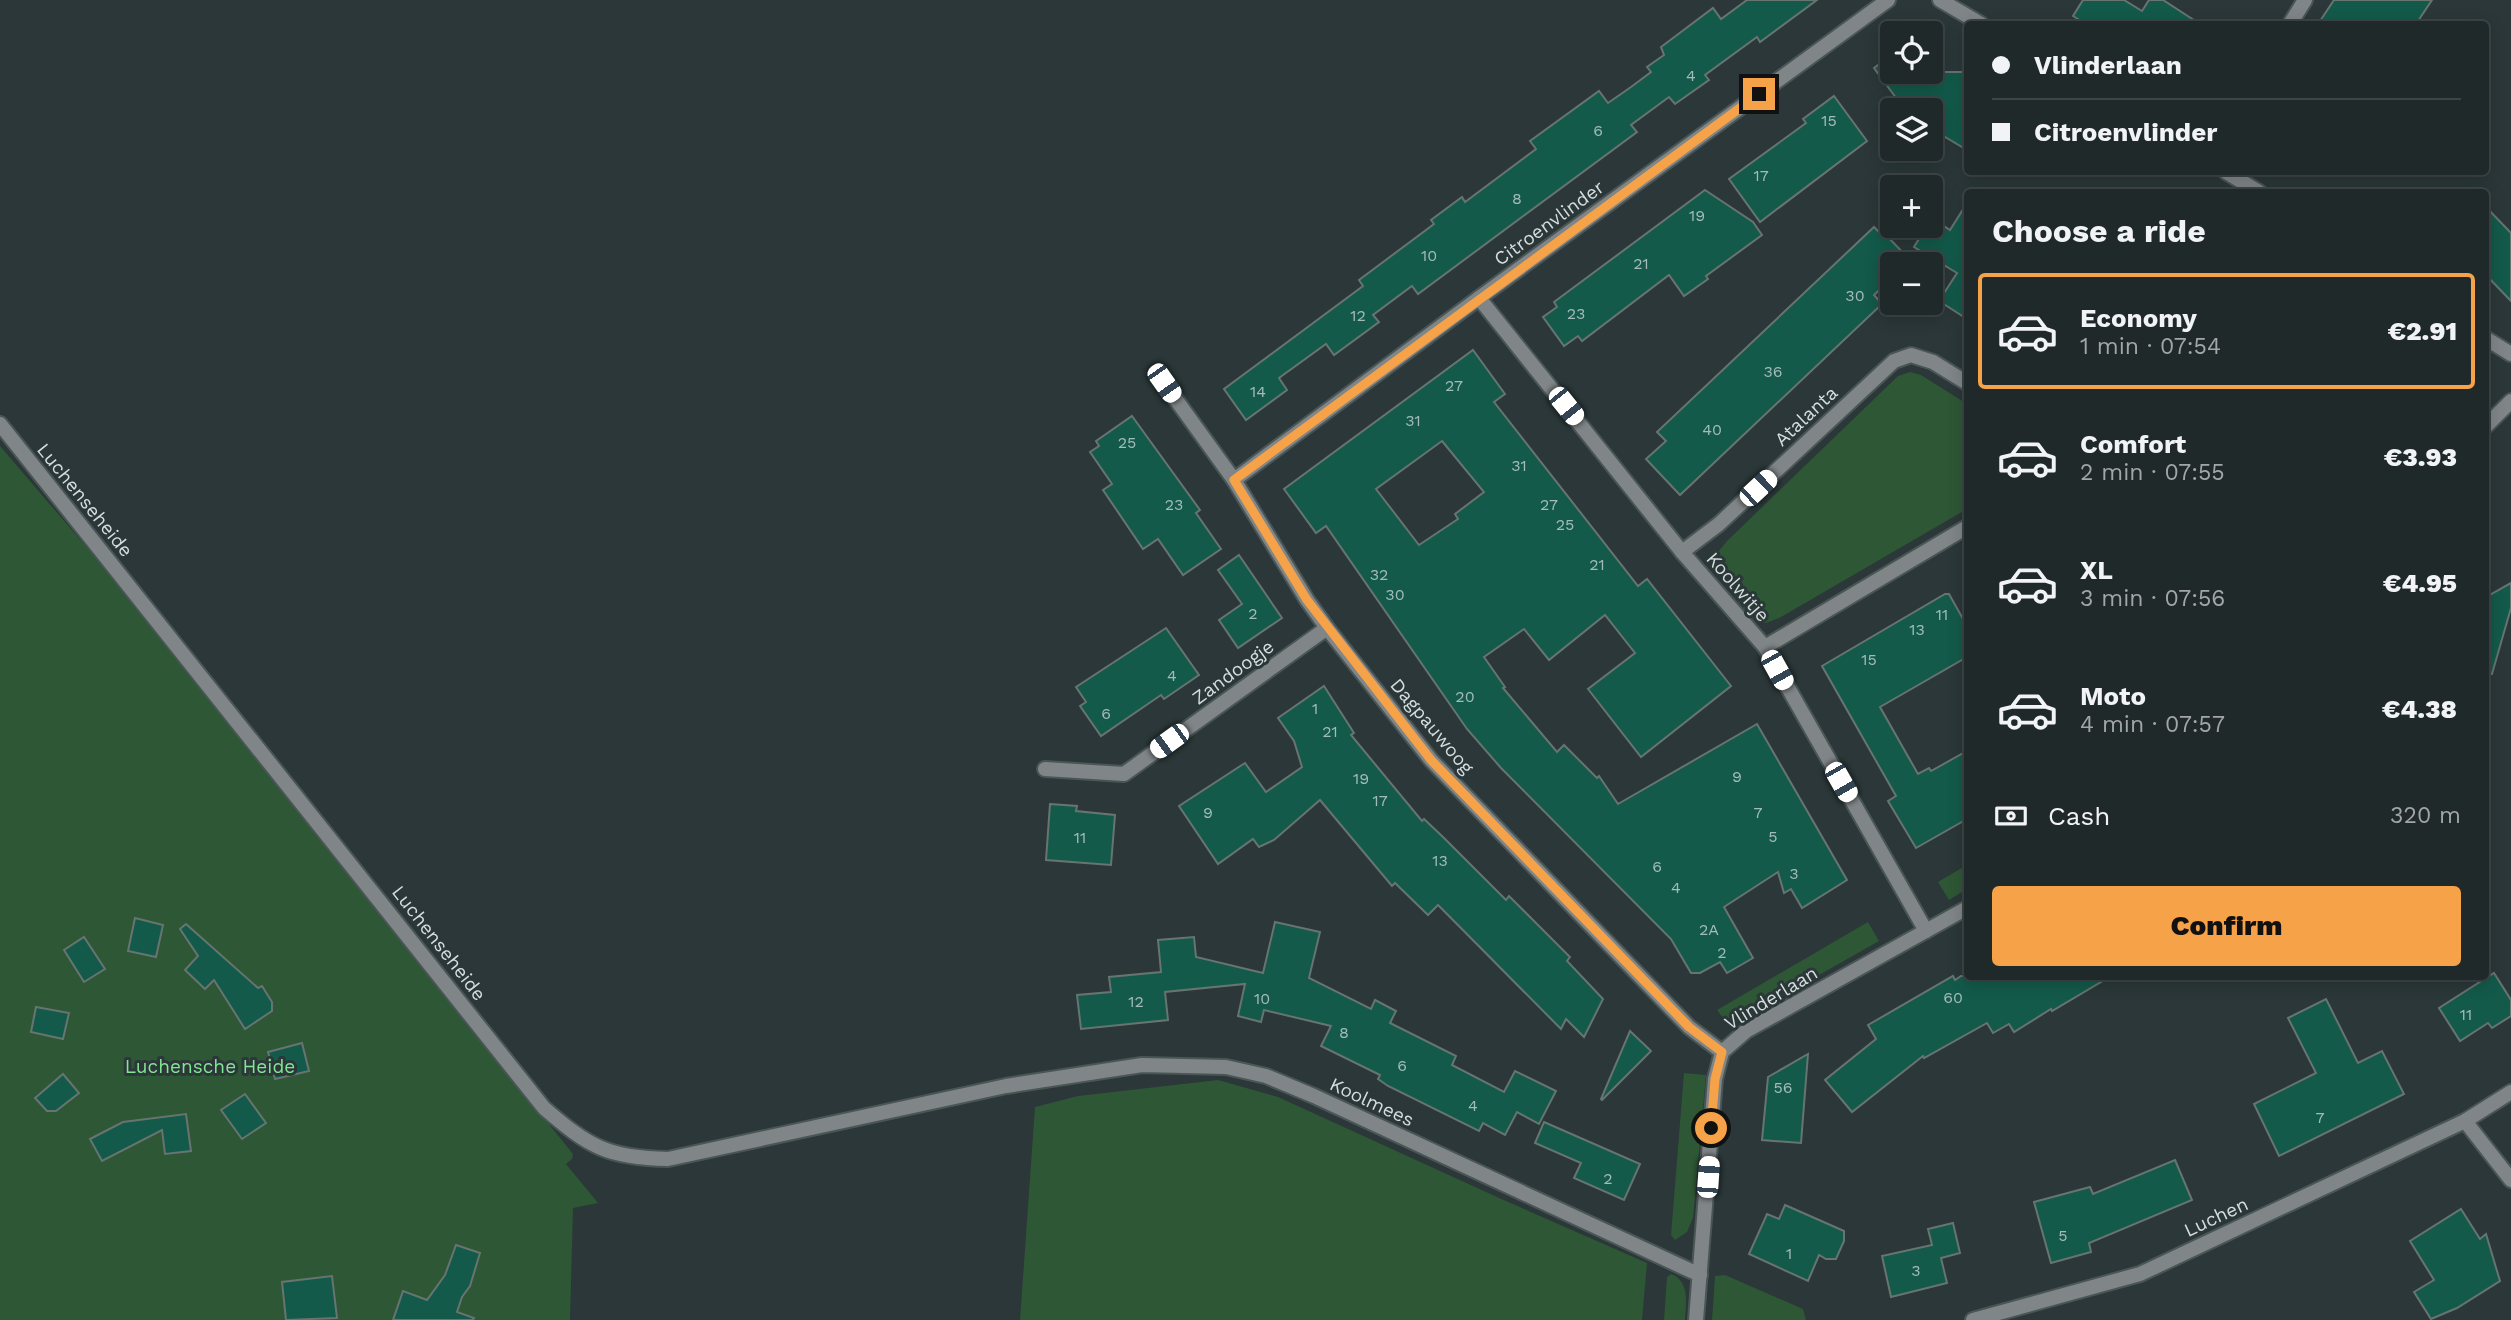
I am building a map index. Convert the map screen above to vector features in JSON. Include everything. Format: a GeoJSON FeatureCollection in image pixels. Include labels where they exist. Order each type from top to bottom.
{"type":"FeatureCollection","features":[{"type":"Feature","properties":{"kind":"street","name":"Citroenvlinder"},"geometry":{"type":"LineString","coordinates":[[1234,480],[1888,0]]}},
{"type":"Feature","properties":{"kind":"street"},"geometry":{"type":"LineString","coordinates":[[1940,0],[1976,21]]}},
{"type":"Feature","properties":{"kind":"street"},"geometry":{"type":"LineString","coordinates":[[2292,21],[2305,0]]}},
{"type":"Feature","properties":{"kind":"street"},"geometry":{"type":"LineString","coordinates":[[2231,175],[2254,189]]}},
{"type":"Feature","properties":{"kind":"street","name":"Koolwitje"},"geometry":{"type":"LineString","coordinates":[[1479,298],[1682,552],[1765,647],[1926,931]]}},
{"type":"Feature","properties":{"kind":"street"},"geometry":{"type":"LineString","coordinates":[[2489,340],[2511,354]]}},
{"type":"Feature","properties":{"kind":"street","name":"Atalanta"},"geometry":{"type":"LineString","coordinates":[[1682,552],[1718,524],[1894,361],[1911,355],[1933,362],[1964,381]]}},
{"type":"Feature","properties":{"kind":"street","name":"Dagpauwoog"},"geometry":{"type":"LineString","coordinates":[[1164,383],[1234,480],[1307,600],[1431,760],[1689,1027],[1722,1052]]}},
{"type":"Feature","properties":{"kind":"street"},"geometry":{"type":"LineString","coordinates":[[2489,422],[2511,401]]}},
{"type":"Feature","properties":{"kind":"street","name":"Luchenseheide"},"geometry":{"type":"LineString","coordinates":[[0,424],[544,1108],[570,1131],[609,1153],[636,1159],[668,1159],[1006,1086]]}},
{"type":"Feature","properties":{"kind":"street"},"geometry":{"type":"LineString","coordinates":[[1765,647],[1964,529]]}},
{"type":"Feature","properties":{"kind":"street","name":"Zandoogje"},"geometry":{"type":"LineString","coordinates":[[1045,769],[1124,774],[1327,628]]}},
{"type":"Feature","properties":{"kind":"street","name":"Vlinderlaan"},"geometry":{"type":"LineString","coordinates":[[1696,1320],[1715,1079],[1722,1052],[1746,1031],[1964,910]]}},
{"type":"Feature","properties":{"kind":"street","name":"Koolmees"},"geometry":{"type":"LineString","coordinates":[[1006,1086],[1142,1065],[1226,1067],[1266,1076],[1700,1275]]}},
{"type":"Feature","properties":{"kind":"street","name":"Luchen"},"geometry":{"type":"LineString","coordinates":[[1973,1320],[2140,1274],[2465,1121],[2511,1092]]}},
{"type":"Feature","properties":{"kind":"street"},"geometry":{"type":"LineString","coordinates":[[2465,1121],[2511,1180]]}},
{"type":"Feature","properties":{"kind":"green space"},"geometry":{"type":"Polygon","coordinates":[[[1910,372],[1921,375],[1964,402],[1964,511],[1781,617],[1766,623],[1755,621],[1723,581],[1716,563],[1719,551],[1898,376],[1910,372]]]}},
{"type":"Feature","properties":{"kind":"green space","name":"Luchensche Heide"},"geometry":{"type":"Polygon","coordinates":[[[0,446],[89,550],[573,1154],[566,1164],[598,1203],[573,1208],[570,1320],[0,1320],[0,446]]]}},
{"type":"Feature","properties":{"kind":"green space"},"geometry":{"type":"Polygon","coordinates":[[[1964,867],[1964,891],[1949,900],[1938,882],[1964,867]]]}},
{"type":"Feature","properties":{"kind":"green space"},"geometry":{"type":"Polygon","coordinates":[[[1868,922],[1879,941],[1729,1026],[1717,1010],[1868,922]]]}},
{"type":"Feature","properties":{"kind":"green space"},"geometry":{"type":"Polygon","coordinates":[[[1684,1073],[1706,1075],[1693,1218],[1687,1232],[1675,1240],[1671,1235],[1684,1073]]]}},
{"type":"Feature","properties":{"kind":"green space"},"geometry":{"type":"Polygon","coordinates":[[[1218,1080],[1278,1097],[1647,1263],[1642,1320],[1020,1320],[1035,1107],[1078,1096],[1218,1080]]]}},
{"type":"Feature","properties":{"kind":"green space"},"geometry":{"type":"Polygon","coordinates":[[[1671,1274],[1677,1277],[1684,1287],[1685,1320],[1664,1320],[1667,1277],[1671,1274]]]}},
{"type":"Feature","properties":{"kind":"green space"},"geometry":{"type":"Polygon","coordinates":[[[1725,1275],[1803,1309],[1806,1320],[1712,1320],[1715,1276],[1725,1275]]]}},
{"type":"Feature","properties":{"kind":"building"},"geometry":{"type":"Polygon","coordinates":[[[1747,0],[1817,0],[1760,42],[1757,37],[1705,75],[1709,80],[1675,104],[1669,97],[1631,125],[1637,132],[1418,294],[1412,286],[1373,315],[1379,322],[1334,355],[1326,344],[1279,378],[1287,390],[1246,420],[1224,389],[1363,286],[1359,280],[1434,224],[1431,220],[1462,197],[1465,202],[1536,149],[1530,141],[1599,91],[1608,103],[1631,87],[1651,72],[1647,67],[1664,55],[1661,47],[1713,8],[1721,19],[1747,0]]]}},
{"type":"Feature","properties":{"kind":"building"},"geometry":{"type":"Polygon","coordinates":[[[2083,0],[2124,0],[2142,11],[2149,0],[2163,0],[2195,21],[2081,21],[2073,16],[2083,0]]]}},
{"type":"Feature","properties":{"kind":"building"},"geometry":{"type":"Polygon","coordinates":[[[2334,0],[2432,0],[2418,21],[2320,21],[2334,0]]]}},
{"type":"Feature","properties":{"kind":"building"},"geometry":{"type":"Polygon","coordinates":[[[1880,64],[1880,76],[1874,68],[1880,64]]]}},
{"type":"Feature","properties":{"kind":"building"},"geometry":{"type":"Polygon","coordinates":[[[1943,72],[1964,72],[1964,148],[1943,136],[1943,98],[1896,98],[1886,84],[1943,84],[1943,72]]]}},
{"type":"Feature","properties":{"kind":"building"},"geometry":{"type":"Polygon","coordinates":[[[1834,96],[1867,141],[1760,222],[1729,179],[1806,123],[1803,119],[1834,96]]]}},
{"type":"Feature","properties":{"kind":"building"},"geometry":{"type":"Polygon","coordinates":[[[1705,190],[1753,222],[1762,235],[1706,276],[1708,279],[1684,296],[1669,275],[1582,341],[1578,336],[1564,346],[1543,317],[1557,307],[1554,302],[1705,190]]]}},
{"type":"Feature","properties":{"kind":"building"},"geometry":{"type":"Polygon","coordinates":[[[1964,208],[1964,317],[1943,304],[1943,295],[1957,273],[1943,265],[1943,252],[1922,252],[1914,247],[1920,238],[1943,238],[1943,225],[1950,230],[1964,208]]]}},
{"type":"Feature","properties":{"kind":"building"},"geometry":{"type":"Polygon","coordinates":[[[2489,210],[2511,233],[2511,301],[2489,278],[2489,210]]]}},
{"type":"Feature","properties":{"kind":"building"},"geometry":{"type":"Polygon","coordinates":[[[1874,227],[1880,233],[1880,238],[1889,238],[1902,252],[1880,252],[1880,289],[1874,295],[1880,306],[1680,495],[1646,459],[1666,441],[1657,432],[1874,227]]]}},
{"type":"Feature","properties":{"kind":"building"},"geometry":{"type":"Polygon","coordinates":[[[1473,350],[1505,394],[1494,402],[1638,586],[1647,579],[1731,686],[1641,757],[1588,689],[1635,653],[1605,615],[1549,660],[1524,629],[1484,657],[1505,687],[1503,688],[1557,752],[1564,745],[1597,778],[1599,776],[1618,804],[1757,724],[1847,880],[1802,908],[1791,889],[1784,893],[1778,872],[1724,907],[1753,958],[1727,973],[1720,962],[1700,973],[1691,973],[1671,939],[1501,768],[1467,729],[1326,526],[1316,533],[1284,489],[1473,350]],[[1442,441],[1376,489],[1419,545],[1458,519],[1455,514],[1484,492],[1442,441]]]}},
{"type":"Feature","properties":{"kind":"building"},"geometry":{"type":"Polygon","coordinates":[[[1132,416],[1200,510],[1196,513],[1221,549],[1183,575],[1158,539],[1143,549],[1103,490],[1112,484],[1090,452],[1099,446],[1096,441],[1132,416]]]}},
{"type":"Feature","properties":{"kind":"building"},"geometry":{"type":"Polygon","coordinates":[[[1239,555],[1282,618],[1238,648],[1219,620],[1242,604],[1218,570],[1239,555]]]}},
{"type":"Feature","properties":{"kind":"building"},"geometry":{"type":"Polygon","coordinates":[[[2511,583],[2511,608],[2492,674],[2489,674],[2489,595],[2511,583]]]}},
{"type":"Feature","properties":{"kind":"building"},"geometry":{"type":"Polygon","coordinates":[[[1949,594],[1964,621],[1964,659],[1880,707],[1918,774],[1929,768],[1931,771],[1964,753],[1964,821],[1916,848],[1888,801],[1896,796],[1822,666],[1949,594]]]}},
{"type":"Feature","properties":{"kind":"building"},"geometry":{"type":"Polygon","coordinates":[[[1166,628],[1199,675],[1164,699],[1161,695],[1101,736],[1080,706],[1086,702],[1076,687],[1166,628]]]}},
{"type":"Feature","properties":{"kind":"building"},"geometry":{"type":"Polygon","coordinates":[[[1324,686],[1354,733],[1351,735],[1422,821],[1424,819],[1506,900],[1509,896],[1570,957],[1567,961],[1603,999],[1584,1037],[1566,1019],[1561,1029],[1438,905],[1428,915],[1395,883],[1392,886],[1320,800],[1274,840],[1259,847],[1253,839],[1218,864],[1179,806],[1245,763],[1266,792],[1302,767],[1294,741],[1278,718],[1324,686]]]}},
{"type":"Feature","properties":{"kind":"building"},"geometry":{"type":"Polygon","coordinates":[[[1050,804],[1077,806],[1076,811],[1115,815],[1111,865],[1046,860],[1050,804]]]}},
{"type":"Feature","properties":{"kind":"building"},"geometry":{"type":"Polygon","coordinates":[[[135,918],[163,925],[156,957],[128,951],[135,918]]]}},
{"type":"Feature","properties":{"kind":"building"},"geometry":{"type":"Polygon","coordinates":[[[1275,922],[1320,932],[1309,978],[1371,1009],[1375,1000],[1396,1011],[1390,1023],[1456,1056],[1452,1065],[1504,1092],[1515,1071],[1556,1091],[1539,1124],[1517,1112],[1505,1135],[1483,1123],[1479,1131],[1388,1086],[1378,1079],[1380,1075],[1321,1046],[1331,1026],[1264,1010],[1261,1022],[1238,1016],[1245,984],[1165,992],[1168,1020],[1081,1029],[1077,995],[1111,992],[1109,977],[1161,972],[1158,940],[1194,937],[1196,957],[1263,973],[1275,922]]]}},
{"type":"Feature","properties":{"kind":"building"},"geometry":{"type":"Polygon","coordinates":[[[186,924],[258,988],[262,986],[272,1002],[272,1011],[245,1029],[214,980],[205,989],[185,970],[198,956],[180,929],[186,924]]]}},
{"type":"Feature","properties":{"kind":"building"},"geometry":{"type":"Polygon","coordinates":[[[84,937],[105,969],[84,982],[64,950],[84,937]]]}},
{"type":"Feature","properties":{"kind":"building"},"geometry":{"type":"Polygon","coordinates":[[[2494,973],[2511,1000],[2511,1016],[2492,1028],[2488,1023],[2460,1041],[2439,1008],[2483,980],[2489,980],[2489,976],[2494,973]]]}},
{"type":"Feature","properties":{"kind":"building"},"geometry":{"type":"Polygon","coordinates":[[[1953,976],[1955,980],[1964,976],[1964,980],[2104,980],[2014,1032],[2009,1024],[1993,1033],[1987,1023],[1924,1058],[1923,1056],[1852,1112],[1825,1080],[1876,1039],[1868,1025],[1953,976]]]}},
{"type":"Feature","properties":{"kind":"building"},"geometry":{"type":"Polygon","coordinates":[[[2326,999],[2358,1063],[2382,1051],[2404,1094],[2279,1156],[2254,1104],[2316,1073],[2288,1018],[2326,999]]]}},
{"type":"Feature","properties":{"kind":"building"},"geometry":{"type":"Polygon","coordinates":[[[36,1007],[69,1013],[63,1039],[31,1032],[36,1007]]]}},
{"type":"Feature","properties":{"kind":"building"},"geometry":{"type":"Polygon","coordinates":[[[1630,1031],[1651,1051],[1602,1100],[1601,1099],[1630,1031]]]}},
{"type":"Feature","properties":{"kind":"building"},"geometry":{"type":"Polygon","coordinates":[[[302,1043],[309,1071],[275,1079],[268,1052],[302,1043]]]}},
{"type":"Feature","properties":{"kind":"building"},"geometry":{"type":"Polygon","coordinates":[[[1808,1054],[1801,1143],[1762,1140],[1768,1077],[1808,1054]]]}},
{"type":"Feature","properties":{"kind":"building"},"geometry":{"type":"Polygon","coordinates":[[[63,1074],[79,1093],[56,1111],[47,1111],[35,1098],[63,1074]]]}},
{"type":"Feature","properties":{"kind":"building"},"geometry":{"type":"Polygon","coordinates":[[[245,1094],[266,1123],[242,1139],[221,1110],[245,1094]]]}},
{"type":"Feature","properties":{"kind":"building"},"geometry":{"type":"Polygon","coordinates":[[[186,1114],[191,1151],[165,1154],[162,1130],[102,1161],[90,1139],[123,1122],[186,1114]]]}},
{"type":"Feature","properties":{"kind":"building"},"geometry":{"type":"Polygon","coordinates":[[[1544,1122],[1640,1164],[1624,1200],[1574,1178],[1581,1163],[1535,1143],[1544,1122]]]}},
{"type":"Feature","properties":{"kind":"building"},"geometry":{"type":"Polygon","coordinates":[[[2175,1160],[2192,1200],[2089,1243],[2091,1252],[2051,1263],[2034,1202],[2090,1187],[2093,1194],[2175,1160]]]}},
{"type":"Feature","properties":{"kind":"building"},"geometry":{"type":"Polygon","coordinates":[[[1785,1205],[1844,1231],[1844,1241],[1836,1259],[1826,1259],[1819,1255],[1808,1281],[1749,1254],[1767,1214],[1779,1219],[1785,1205]]]}},
{"type":"Feature","properties":{"kind":"building"},"geometry":{"type":"Polygon","coordinates":[[[2461,1209],[2480,1239],[2486,1234],[2500,1281],[2457,1308],[2431,1319],[2414,1292],[2434,1280],[2410,1241],[2461,1209]]]}},
{"type":"Feature","properties":{"kind":"building"},"geometry":{"type":"Polygon","coordinates":[[[1953,1223],[1960,1253],[1941,1258],[1947,1283],[1891,1297],[1882,1256],[1932,1245],[1928,1229],[1953,1223]]]}},
{"type":"Feature","properties":{"kind":"building"},"geometry":{"type":"Polygon","coordinates":[[[456,1245],[480,1253],[470,1286],[462,1297],[457,1312],[474,1318],[473,1320],[393,1320],[403,1291],[427,1300],[445,1275],[456,1245]]]}},
{"type":"Feature","properties":{"kind":"building"},"geometry":{"type":"Polygon","coordinates":[[[332,1276],[337,1318],[286,1320],[282,1282],[332,1276]]]}},
{"type":"Feature","properties":{"kind":"route"},"geometry":{"type":"LineString","coordinates":[[1711,1128],[1715,1079],[1722,1052],[1689,1027],[1431,760],[1307,600],[1234,480],[1759,94]]}}]}
